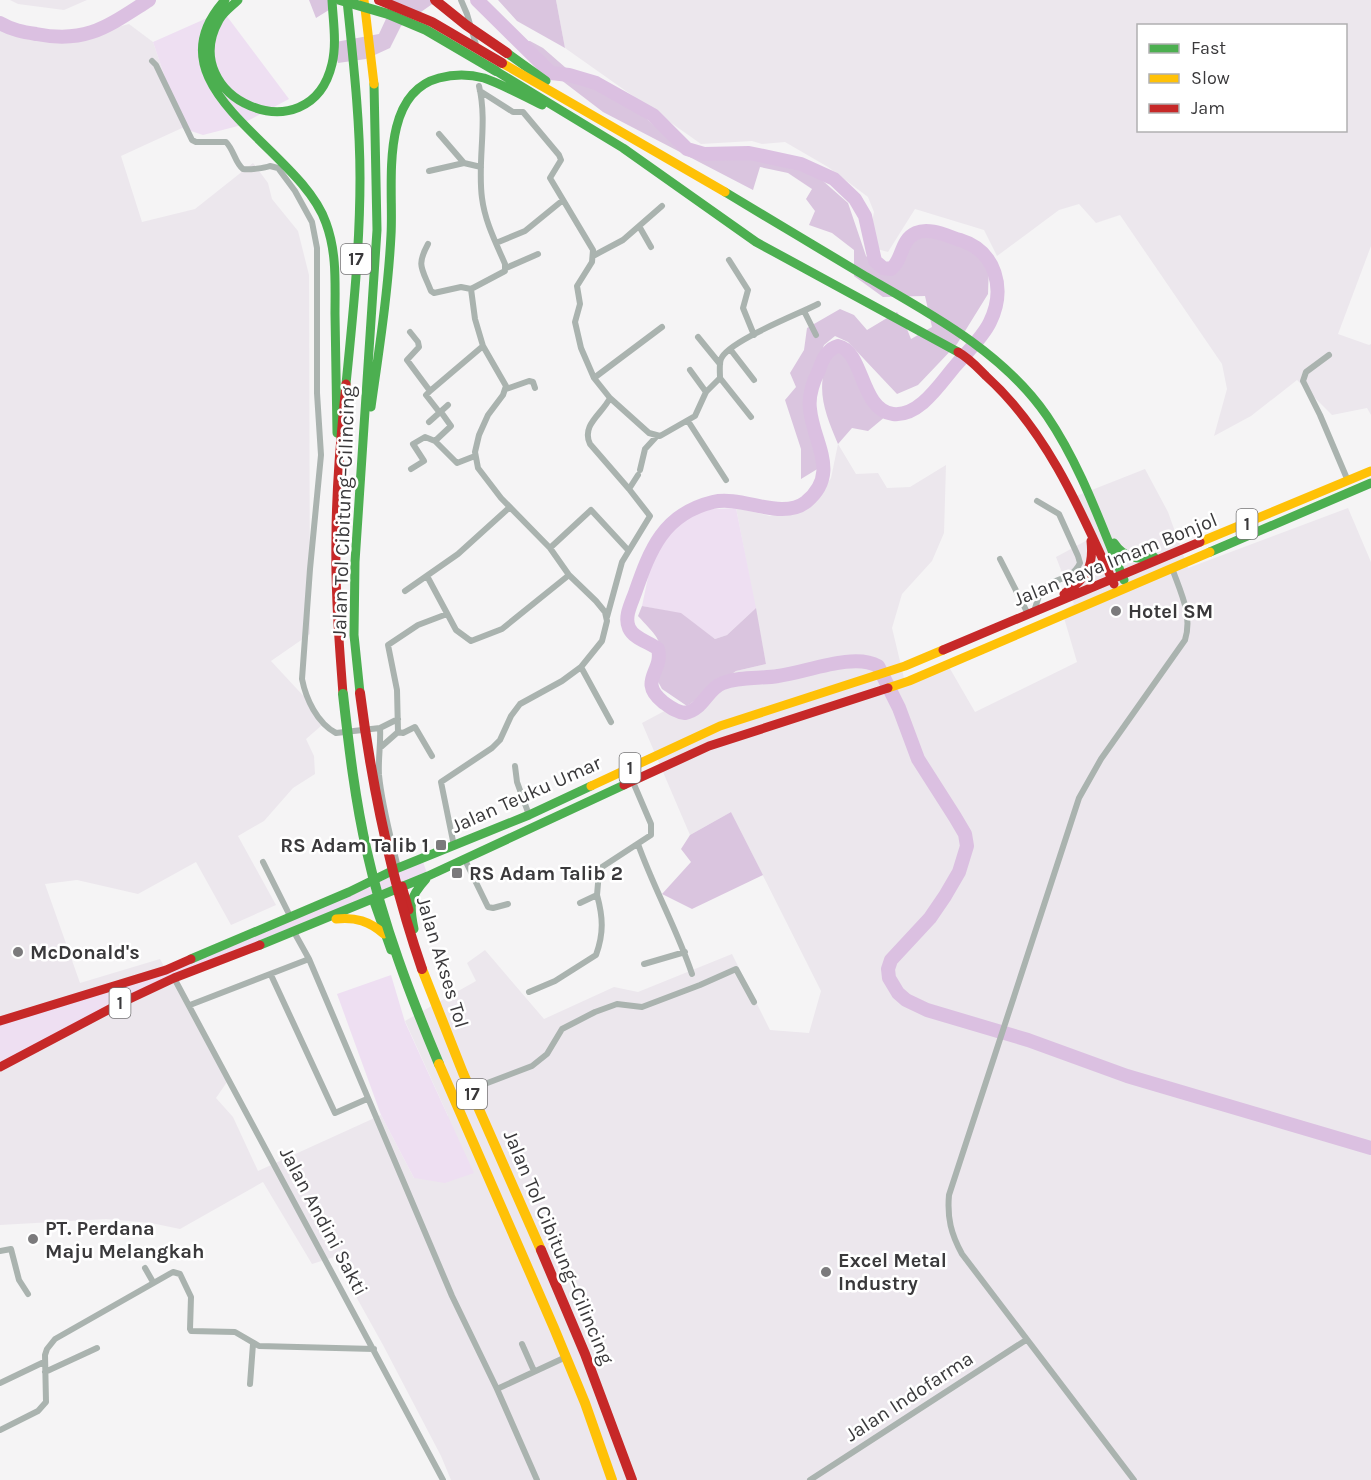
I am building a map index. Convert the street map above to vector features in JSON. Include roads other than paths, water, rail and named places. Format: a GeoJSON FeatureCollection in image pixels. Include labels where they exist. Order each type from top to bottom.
{"type":"FeatureCollection","features":[{"type":"Feature","properties":{"kind":"main road"},"geometry":{"type":"LineString","coordinates":[[225,0],[211,15],[202,37],[202,57],[215,82],[235,99],[260,112],[281,112],[304,104],[318,92],[331,68],[334,41],[332,0]]}},
{"type":"Feature","properties":{"kind":"main road"},"geometry":{"type":"LineString","coordinates":[[238,0],[222,13],[211,36],[210,58],[221,100],[286,164],[314,196],[330,233],[334,249],[336,517]]}},
{"type":"Feature","properties":{"kind":"main road"},"geometry":{"type":"LineString","coordinates":[[340,0],[388,14],[502,62]]}},
{"type":"Feature","properties":{"kind":"main road","name":"Jalan Tol Cibitung–Cilincing"},"geometry":{"type":"LineString","coordinates":[[347,0],[355,79],[360,176],[358,236],[336,517],[337,616],[350,757],[372,870],[396,952],[442,1072],[582,1394],[614,1480]]}},
{"type":"Feature","properties":{"kind":"main road","name":"Jalan Tol Cibitung–Cilincing"},"geometry":{"type":"LineString","coordinates":[[364,0],[374,70],[377,230],[358,499],[354,635],[368,762],[379,821],[394,880],[437,1010],[600,1387],[630,1480]]}},
{"type":"Feature","properties":{"kind":"main road"},"geometry":{"type":"LineString","coordinates":[[379,0],[432,22],[585,109],[945,325],[991,356],[1020,382],[1048,417],[1064,444],[1102,525],[1118,551],[1128,558],[1147,559],[1182,550]]}},
{"type":"Feature","properties":{"kind":"main road"},"geometry":{"type":"LineString","coordinates":[[435,0],[466,25],[502,62],[586,125],[623,148],[756,242],[965,356],[1003,391],[1033,427],[1122,588]]}},
{"type":"Feature","properties":{"kind":"main road"},"geometry":{"type":"LineString","coordinates":[[358,499],[392,235],[394,145],[405,103],[413,93],[431,81],[454,76],[474,76],[586,125]]}},
{"type":"Feature","properties":{"kind":"main road","name":"Jalan Raya Imam Bonjol"},"geometry":{"type":"LineString","coordinates":[[905,666],[1371,471]]}},
{"type":"Feature","properties":{"kind":"main road","name":"Jalan Raya Imam Bonjol"},"geometry":{"type":"LineString","coordinates":[[909,681],[1371,483]]}},
{"type":"Feature","properties":{"kind":"main road"},"geometry":{"type":"LineString","coordinates":[[1102,525],[1117,577]]}},
{"type":"Feature","properties":{"kind":"main road"},"geometry":{"type":"LineString","coordinates":[[1036,611],[1082,582],[1087,575],[1094,558],[1089,529]]}},
{"type":"Feature","properties":{"kind":"main road","name":"Jalan Teuku Umar"},"geometry":{"type":"LineString","coordinates":[[290,916],[398,868],[529,815],[720,726],[905,666]]}},
{"type":"Feature","properties":{"kind":"main road","name":"Jalan Teuku Umar"},"geometry":{"type":"LineString","coordinates":[[373,899],[465,860],[588,801],[729,738],[909,681]]}},
{"type":"Feature","properties":{"kind":"main road"},"geometry":{"type":"LineString","coordinates":[[583,791],[588,801]]}},
{"type":"Feature","properties":{"kind":"main road"},"geometry":{"type":"LineString","coordinates":[[414,929],[409,906],[411,895],[428,876]]}},
{"type":"Feature","properties":{"kind":"main road"},"geometry":{"type":"LineString","coordinates":[[378,878],[402,886]]}},
{"type":"Feature","properties":{"kind":"main road","name":"Jalan Akses Tol"},"geometry":{"type":"LineString","coordinates":[[402,886],[435,1010],[597,1390],[630,1480]]}},
{"type":"Feature","properties":{"kind":"main road","name":"Jalan Akses Tol"},"geometry":{"type":"LineString","coordinates":[[373,899],[384,934],[570,1355],[614,1480]]}},
{"type":"Feature","properties":{"kind":"main road","name":"1"},"geometry":{"type":"LineString","coordinates":[[0,1067],[115,1006],[174,978],[373,899]]}},
{"type":"Feature","properties":{"kind":"main road","name":"1"},"geometry":{"type":"LineString","coordinates":[[0,1021],[166,969],[290,916]]}},
{"type":"Feature","properties":{"kind":"main road"},"geometry":{"type":"LineString","coordinates":[[322,921],[364,919],[384,934]]}},
{"type":"Feature","properties":{"kind":"street"},"geometry":{"type":"LineString","coordinates":[[460,0],[474,35],[480,70]]}},
{"type":"Feature","properties":{"kind":"street"},"geometry":{"type":"LineString","coordinates":[[152,61],[156,65],[190,138],[196,142],[226,142],[243,169],[270,166],[278,168],[295,191],[312,222],[317,248],[317,393],[321,455],[302,679],[306,698],[330,730],[336,733],[380,728],[398,719]]}},
{"type":"Feature","properties":{"kind":"street"},"geometry":{"type":"LineString","coordinates":[[506,268],[484,210],[480,89],[513,112],[524,112],[559,155],[561,160],[550,178],[590,245],[593,256],[592,262],[577,286],[580,304],[574,322],[581,348],[594,378],[610,398],[656,437]]}},
{"type":"Feature","properties":{"kind":"street"},"geometry":{"type":"LineString","coordinates":[[439,134],[464,163]]}},
{"type":"Feature","properties":{"kind":"street"},"geometry":{"type":"LineString","coordinates":[[429,171],[464,163],[481,166]]}},
{"type":"Feature","properties":{"kind":"street"},"geometry":{"type":"LineString","coordinates":[[496,243],[525,231],[563,200]]}},
{"type":"Feature","properties":{"kind":"street"},"geometry":{"type":"LineString","coordinates":[[593,256],[622,240],[662,206]]}},
{"type":"Feature","properties":{"kind":"street"},"geometry":{"type":"LineString","coordinates":[[639,226],[651,247]]}},
{"type":"Feature","properties":{"kind":"street"},"geometry":{"type":"LineString","coordinates":[[428,244],[420,260],[431,291],[434,293],[461,287],[471,290],[503,273],[506,268],[538,254]]}},
{"type":"Feature","properties":{"kind":"street"},"geometry":{"type":"LineString","coordinates":[[729,260],[748,290],[743,308],[754,335]]}},
{"type":"Feature","properties":{"kind":"street"},"geometry":{"type":"LineString","coordinates":[[471,290],[475,319],[483,346],[506,389]]}},
{"type":"Feature","properties":{"kind":"street"},"geometry":{"type":"LineString","coordinates":[[752,417],[720,378],[722,357],[730,349],[754,335],[818,304]]}},
{"type":"Feature","properties":{"kind":"street"},"geometry":{"type":"LineString","coordinates":[[804,311],[816,335]]}},
{"type":"Feature","properties":{"kind":"street"},"geometry":{"type":"LineString","coordinates":[[594,378],[662,327]]}},
{"type":"Feature","properties":{"kind":"street"},"geometry":{"type":"LineString","coordinates":[[410,332],[419,347],[408,361],[430,391]]}},
{"type":"Feature","properties":{"kind":"street"},"geometry":{"type":"LineString","coordinates":[[698,337],[720,364]]}},
{"type":"Feature","properties":{"kind":"street"},"geometry":{"type":"LineString","coordinates":[[435,441],[451,426],[426,395],[483,346]]}},
{"type":"Feature","properties":{"kind":"street"},"geometry":{"type":"LineString","coordinates":[[730,349],[754,380]]}},
{"type":"Feature","properties":{"kind":"street"},"geometry":{"type":"LineString","coordinates":[[1329,355],[1306,372],[1303,381],[1348,481]]}},
{"type":"Feature","properties":{"kind":"street"},"geometry":{"type":"LineString","coordinates":[[690,370],[706,392]]}},
{"type":"Feature","properties":{"kind":"street"},"geometry":{"type":"LineString","coordinates":[[629,489],[639,472],[645,449],[656,437],[688,421],[698,412],[706,392],[720,378]]}},
{"type":"Feature","properties":{"kind":"street"},"geometry":{"type":"LineString","coordinates":[[535,388],[533,382],[529,381],[506,389],[488,415],[478,435],[475,456],[478,468],[510,507],[550,548],[569,575],[596,601],[607,617]]}},
{"type":"Feature","properties":{"kind":"street"},"geometry":{"type":"LineString","coordinates":[[454,846],[441,782],[492,748],[500,740],[511,716],[520,704],[562,681],[581,667],[602,641],[618,573],[628,550],[650,516],[587,438],[589,427],[610,398]]}},
{"type":"Feature","properties":{"kind":"street"},"geometry":{"type":"LineString","coordinates":[[429,422],[448,405]]}},
{"type":"Feature","properties":{"kind":"street"},"geometry":{"type":"LineString","coordinates":[[688,421],[726,480]]}},
{"type":"Feature","properties":{"kind":"street"},"geometry":{"type":"LineString","coordinates":[[411,469],[424,461],[414,443],[424,437],[435,441],[457,463],[475,456]]}},
{"type":"Feature","properties":{"kind":"street"},"geometry":{"type":"LineString","coordinates":[[1036,501],[1059,514],[1080,563],[1071,575],[1044,588],[1036,611]]}},
{"type":"Feature","properties":{"kind":"street"},"geometry":{"type":"LineString","coordinates":[[405,591],[458,554],[510,507]]}},
{"type":"Feature","properties":{"kind":"street"},"geometry":{"type":"LineString","coordinates":[[550,548],[591,510],[628,550]]}},
{"type":"Feature","properties":{"kind":"street"},"geometry":{"type":"LineString","coordinates":[[1000,559],[1036,611]]}},
{"type":"Feature","properties":{"kind":"street"},"geometry":{"type":"LineString","coordinates":[[1134,1480],[962,1254],[948,1220],[949,1195],[1079,798],[1101,759],[1185,640],[1189,619],[1172,568]]}},
{"type":"Feature","properties":{"kind":"street"},"geometry":{"type":"LineString","coordinates":[[427,576],[456,630],[471,641],[502,629],[569,575]]}},
{"type":"Feature","properties":{"kind":"street"},"geometry":{"type":"LineString","coordinates":[[381,747],[398,732],[397,690],[388,645],[418,625],[447,614]]}},
{"type":"Feature","properties":{"kind":"street"},"geometry":{"type":"LineString","coordinates":[[581,667],[611,722]]}},
{"type":"Feature","properties":{"kind":"street"},"geometry":{"type":"LineString","coordinates":[[398,732],[404,733],[415,726],[432,756]]}},
{"type":"Feature","properties":{"kind":"street"},"geometry":{"type":"LineString","coordinates":[[380,728],[379,776],[398,868]]}},
{"type":"Feature","properties":{"kind":"street"},"geometry":{"type":"LineString","coordinates":[[515,766],[517,782],[529,815]]}},
{"type":"Feature","properties":{"kind":"street"},"geometry":{"type":"LineString","coordinates":[[529,992],[555,981],[596,955],[602,934],[603,918],[597,895],[600,869],[651,835],[652,830],[633,782]]}},
{"type":"Feature","properties":{"kind":"street"},"geometry":{"type":"LineString","coordinates":[[638,844],[648,872],[685,952],[692,974]]}},
{"type":"Feature","properties":{"kind":"street"},"geometry":{"type":"LineString","coordinates":[[465,860],[488,907],[508,904]]}},
{"type":"Feature","properties":{"kind":"street"},"geometry":{"type":"LineString","coordinates":[[263,862],[290,916]]}},
{"type":"Feature","properties":{"kind":"street"},"geometry":{"type":"LineString","coordinates":[[580,903],[597,895]]}},
{"type":"Feature","properties":{"kind":"street"},"geometry":{"type":"LineString","coordinates":[[294,932],[309,959],[452,1296],[497,1389],[537,1480]]}},
{"type":"Feature","properties":{"kind":"street"},"geometry":{"type":"LineString","coordinates":[[644,964],[685,952]]}},
{"type":"Feature","properties":{"kind":"street"},"geometry":{"type":"LineString","coordinates":[[190,1005],[309,959]]}},
{"type":"Feature","properties":{"kind":"street"},"geometry":{"type":"LineString","coordinates":[[469,1090],[532,1066],[547,1054],[566,1026],[617,1004],[642,1007],[736,969],[754,1002]]}},
{"type":"Feature","properties":{"kind":"street"},"geometry":{"type":"LineString","coordinates":[[271,975],[334,1113],[367,1099]]}},
{"type":"Feature","properties":{"kind":"street","name":"Jalan Andini Sakti"},"geometry":{"type":"LineString","coordinates":[[174,978],[368,1349],[443,1480]]}},
{"type":"Feature","properties":{"kind":"street"},"geometry":{"type":"LineString","coordinates":[[0,1251],[11,1249],[19,1280],[28,1294]]}},
{"type":"Feature","properties":{"kind":"street"},"geometry":{"type":"LineString","coordinates":[[145,1268],[153,1282]]}},
{"type":"Feature","properties":{"kind":"street"},"geometry":{"type":"LineString","coordinates":[[0,1430],[42,1408],[46,1402],[44,1362],[47,1349],[55,1339],[169,1273],[178,1272],[191,1297],[191,1331],[235,1332],[253,1344],[368,1349]]}},
{"type":"Feature","properties":{"kind":"street","name":"Jalan Indofarma"},"geometry":{"type":"LineString","coordinates":[[810,1480],[1026,1340]]}},
{"type":"Feature","properties":{"kind":"street"},"geometry":{"type":"LineString","coordinates":[[250,1384],[253,1344]]}},
{"type":"Feature","properties":{"kind":"street"},"geometry":{"type":"LineString","coordinates":[[522,1344],[534,1371]]}},
{"type":"Feature","properties":{"kind":"street"},"geometry":{"type":"LineString","coordinates":[[45,1372],[97,1348]]}},
{"type":"Feature","properties":{"kind":"street"},"geometry":{"type":"LineString","coordinates":[[497,1389],[570,1355]]}},
{"type":"Feature","properties":{"kind":"street"},"geometry":{"type":"LineString","coordinates":[[0,1383],[44,1362]]}},
{"type":"Feature","properties":{"kind":"waterway"},"geometry":{"type":"LineString","coordinates":[[0,23],[22,31],[69,37],[96,31],[109,25],[149,0]]}},
{"type":"Feature","properties":{"kind":"waterway"},"geometry":{"type":"LineString","coordinates":[[477,0],[551,73],[569,75],[596,83],[653,115],[687,149],[704,154],[749,153],[801,164],[834,179],[855,199],[865,216],[875,261],[883,268],[891,269],[895,265],[911,236],[927,231],[944,234],[972,245],[990,262],[997,284],[995,309],[987,328],[937,389],[912,410],[893,414],[882,410],[874,402],[853,358],[846,350],[838,346],[828,352],[815,379],[810,399],[812,422],[822,457],[822,480],[806,502],[785,509],[736,502],[713,502],[682,515],[670,525],[646,562],[627,619],[634,635],[658,649],[658,664],[652,682],[656,695],[679,712],[685,713],[701,704],[718,686],[730,681],[778,676],[842,662],[868,662],[878,666],[899,708],[918,759],[965,834],[967,846],[959,872],[945,896],[930,918],[891,960],[888,969],[889,978],[898,993],[906,1000],[927,1010],[1028,1040],[1127,1076],[1371,1148]]}},
{"type":"Feature","properties":{"kind":"place","name":"Hotel SM"},"geometry":{"type":"Point","coordinates":[1116,611]}},
{"type":"Feature","properties":{"kind":"place","name":"RS Adam Talib 1"},"geometry":{"type":"Point","coordinates":[441,845]}},
{"type":"Feature","properties":{"kind":"place","name":"RS Adam Talib 2"},"geometry":{"type":"Point","coordinates":[457,873]}},
{"type":"Feature","properties":{"kind":"place","name":"McDonald's"},"geometry":{"type":"Point","coordinates":[18,952]}},
{"type":"Feature","properties":{"kind":"place","name":"PT. Perdana Maju Melangkah"},"geometry":{"type":"Point","coordinates":[33,1239]}},
{"type":"Feature","properties":{"kind":"place","name":"Excel Metal Industry"},"geometry":{"type":"Point","coordinates":[826,1272]}}]}
